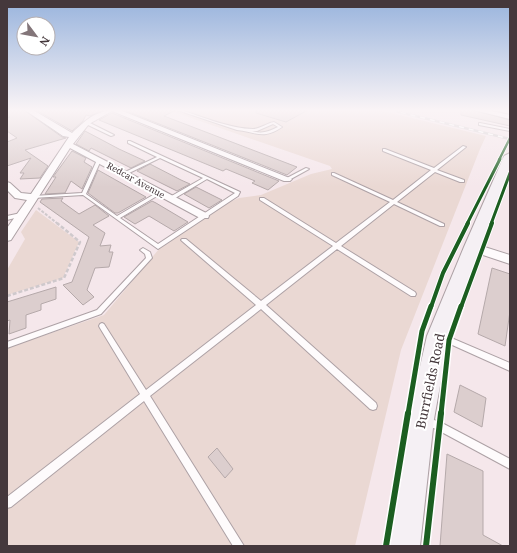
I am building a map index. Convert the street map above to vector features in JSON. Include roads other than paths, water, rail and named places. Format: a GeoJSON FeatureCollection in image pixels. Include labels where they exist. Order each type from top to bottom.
{"type":"FeatureCollection","features":[{"type":"Feature","properties":{"kind":"street"},"geometry":{"type":"LineString","coordinates":[[7,237],[74,136]]}},
{"type":"Feature","properties":{"kind":"street"},"geometry":{"type":"LineString","coordinates":[[179,136],[287,179]]}},
{"type":"Feature","properties":{"kind":"street","name":"Redcar Avenue"},"geometry":{"type":"LineString","coordinates":[[67,145],[75,146],[170,199],[204,216]]}},
{"type":"Feature","properties":{"kind":"street","name":"Burrfields Road"},"geometry":{"type":"LineString","coordinates":[[404,546],[420,420],[438,336],[506,164]]}},
{"type":"Feature","properties":{"kind":"street"},"geometry":{"type":"LineString","coordinates":[[7,185],[18,196],[30,202]]}},
{"type":"Feature","properties":{"kind":"street"},"geometry":{"type":"LineString","coordinates":[[472,247],[510,260]]}},
{"type":"Feature","properties":{"kind":"lane"},"geometry":{"type":"LineString","coordinates":[[30,202],[84,194],[158,247],[236,195],[238,192],[128,142]]}},
{"type":"Feature","properties":{"kind":"lane"},"geometry":{"type":"LineString","coordinates":[[7,503],[464,147]]}},
{"type":"Feature","properties":{"kind":"lane"},"geometry":{"type":"LineString","coordinates":[[384,150],[462,181]]}},
{"type":"Feature","properties":{"kind":"lane"},"geometry":{"type":"LineString","coordinates":[[124,174],[160,157]]}},
{"type":"Feature","properties":{"kind":"lane"},"geometry":{"type":"LineString","coordinates":[[84,194],[99,160]]}},
{"type":"Feature","properties":{"kind":"lane"},"geometry":{"type":"LineString","coordinates":[[287,179],[307,169]]}},
{"type":"Feature","properties":{"kind":"lane"},"geometry":{"type":"LineString","coordinates":[[333,174],[442,225]]}},
{"type":"Feature","properties":{"kind":"lane"},"geometry":{"type":"LineString","coordinates":[[170,199],[206,178]]}},
{"type":"Feature","properties":{"kind":"lane"},"geometry":{"type":"LineString","coordinates":[[117,218],[160,193]]}},
{"type":"Feature","properties":{"kind":"lane"},"geometry":{"type":"LineString","coordinates":[[262,199],[413,294]]}},
{"type":"Feature","properties":{"kind":"lane"},"geometry":{"type":"LineString","coordinates":[[7,218],[21,215]]}},
{"type":"Feature","properties":{"kind":"lane"},"geometry":{"type":"LineString","coordinates":[[184,240],[261,305],[373,406]]}},
{"type":"Feature","properties":{"kind":"lane"},"geometry":{"type":"LineString","coordinates":[[7,344],[99,312],[149,258],[148,254],[143,250]]}},
{"type":"Feature","properties":{"kind":"lane"},"geometry":{"type":"LineString","coordinates":[[102,326],[239,546]]}},
{"type":"Feature","properties":{"kind":"lane"},"geometry":{"type":"LineString","coordinates":[[438,336],[510,367]]}},
{"type":"Feature","properties":{"kind":"lane"},"geometry":{"type":"LineString","coordinates":[[420,420],[439,426],[510,464]]}},
{"type":"Feature","properties":{"kind":"railway"},"geometry":{"type":"LineString","coordinates":[[497,136],[510,139]]}}]}
